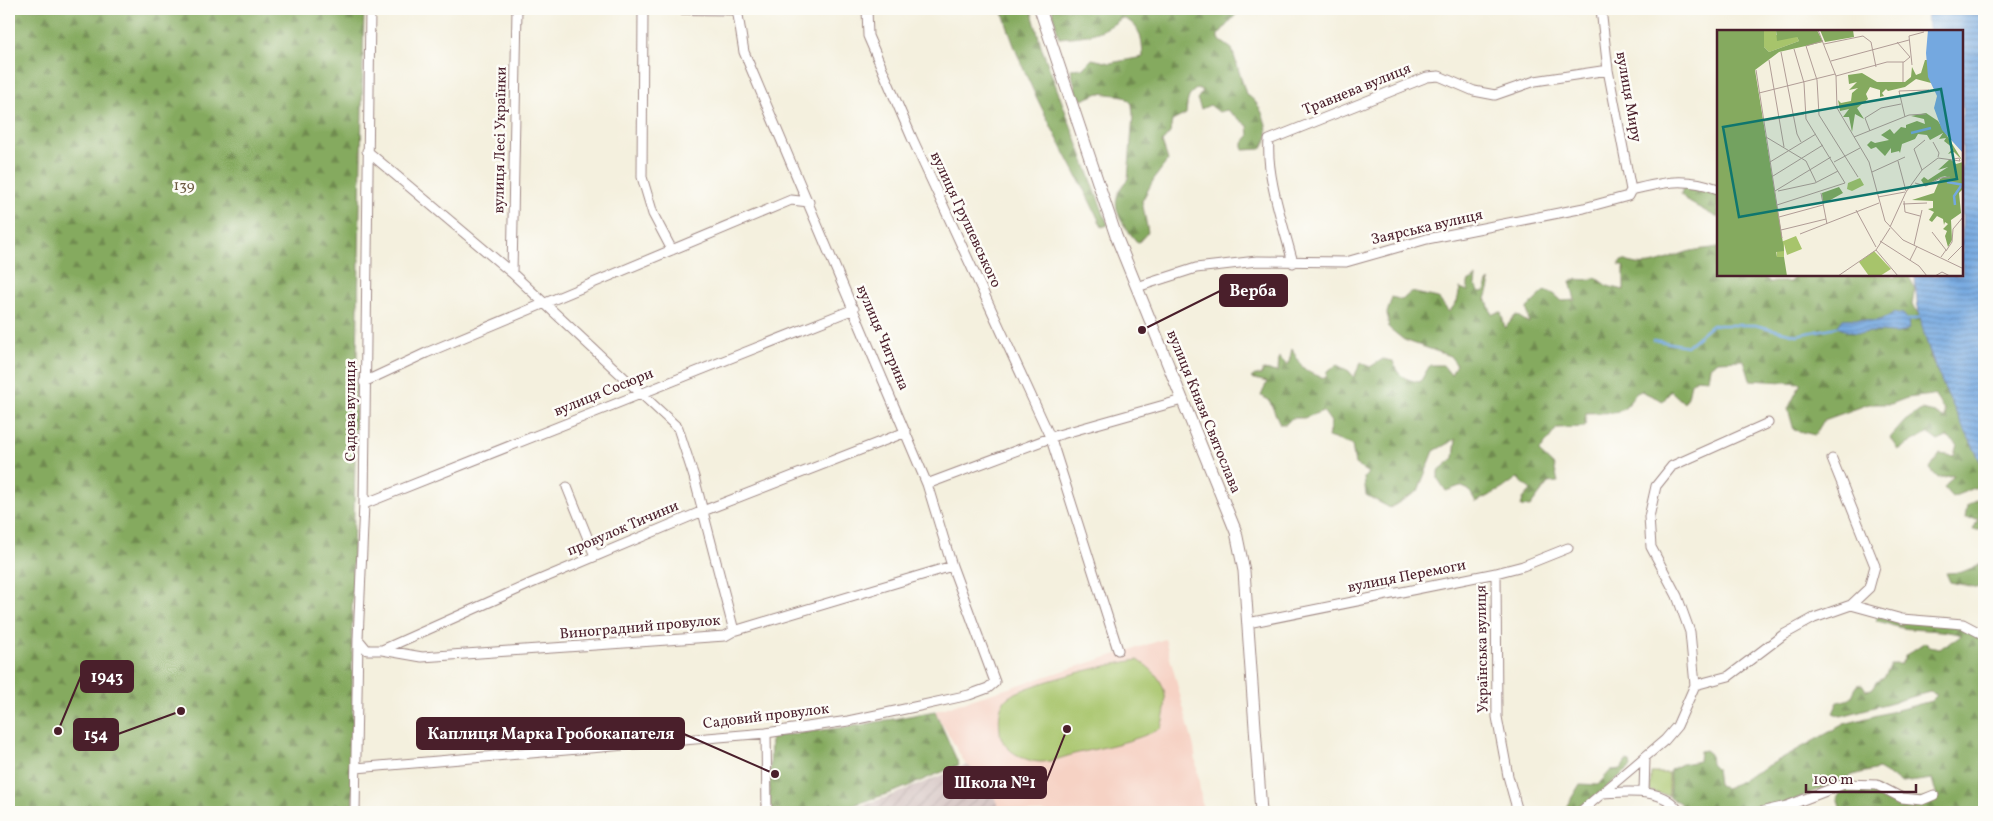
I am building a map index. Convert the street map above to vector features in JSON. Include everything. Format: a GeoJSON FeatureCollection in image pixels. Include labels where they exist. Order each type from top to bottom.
{"type":"FeatureCollection","features":[{"type":"Feature","properties":{"kind":"main road","name":"вулиця Князя Святослава"},"geometry":{"type":"LineString","coordinates":[[1040,9],[1054,57],[1116,236],[1236,532],[1244,571],[1261,812]]}},
{"type":"Feature","properties":{"kind":"street","name":"Садова вулиця"},"geometry":{"type":"LineString","coordinates":[[355,812],[358,639],[364,504],[370,9]]}},
{"type":"Feature","properties":{"kind":"street","name":"вулиця Лесі Українки"},"geometry":{"type":"LineString","coordinates":[[512,273],[517,9]]}},
{"type":"Feature","properties":{"kind":"street"},"geometry":{"type":"LineString","coordinates":[[632,9],[737,9]]}},
{"type":"Feature","properties":{"kind":"street"},"geometry":{"type":"LineString","coordinates":[[643,9],[642,177],[653,214],[672,250]]}},
{"type":"Feature","properties":{"kind":"street","name":"вулиця Чигрина"},"geometry":{"type":"LineString","coordinates":[[737,9],[744,52],[928,484],[952,566],[995,682]]}},
{"type":"Feature","properties":{"kind":"street","name":"вулиця Грушевського"},"geometry":{"type":"LineString","coordinates":[[866,9],[868,36],[912,138],[1051,439],[1118,650]]}},
{"type":"Feature","properties":{"kind":"street","name":"вулиця Миру"},"geometry":{"type":"LineString","coordinates":[[1601,9],[1608,70],[1631,190]]}},
{"type":"Feature","properties":{"kind":"street","name":"Травнева вулиця"},"geometry":{"type":"LineString","coordinates":[[1293,263],[1272,177],[1268,153],[1269,140],[1427,77],[1439,76],[1474,91],[1495,95],[1535,81],[1608,70]]}},
{"type":"Feature","properties":{"kind":"street"},"geometry":{"type":"LineString","coordinates":[[367,151],[512,273],[678,428],[703,511],[734,631]]}},
{"type":"Feature","properties":{"kind":"street","name":"Заярська вулиця"},"geometry":{"type":"LineString","coordinates":[[1137,287],[1196,268],[1257,261],[1293,263],[1346,262],[1427,239],[1584,208],[1628,196],[1631,190],[1662,183],[1697,181],[1717,189]]}},
{"type":"Feature","properties":{"kind":"street"},"geometry":{"type":"LineString","coordinates":[[364,382],[400,364],[791,200],[809,202]]}},
{"type":"Feature","properties":{"kind":"street","name":"вулиця Сосюри"},"geometry":{"type":"LineString","coordinates":[[364,504],[854,309]]}},
{"type":"Feature","properties":{"kind":"street"},"geometry":{"type":"LineString","coordinates":[[928,484],[1051,439],[1182,400]]}},
{"type":"Feature","properties":{"kind":"street"},"geometry":{"type":"LineString","coordinates":[[1580,812],[1645,758],[1677,726],[1695,685],[1690,632],[1678,596],[1651,548],[1649,517],[1656,486],[1672,466],[1768,423]]}},
{"type":"Feature","properties":{"kind":"street","name":"провулок Тичини"},"geometry":{"type":"LineString","coordinates":[[382,650],[595,556],[703,511],[906,432]]}},
{"type":"Feature","properties":{"kind":"street"},"geometry":{"type":"LineString","coordinates":[[1695,685],[1729,676],[1783,635],[1814,618],[1851,605],[1860,599],[1869,588],[1875,566],[1832,459]]}},
{"type":"Feature","properties":{"kind":"street"},"geometry":{"type":"LineString","coordinates":[[567,487],[595,556]]}},
{"type":"Feature","properties":{"kind":"street","name":"вулиця Перемоги"},"geometry":{"type":"LineString","coordinates":[[1248,623],[1496,573],[1523,566],[1568,548]]}},
{"type":"Feature","properties":{"kind":"street","name":"Виноградний провулок"},"geometry":{"type":"LineString","coordinates":[[382,650],[422,657],[725,636],[734,631],[952,566]]}},
{"type":"Feature","properties":{"kind":"street","name":"Українська вулиця"},"geometry":{"type":"LineString","coordinates":[[1496,573],[1497,717],[1508,776],[1518,812]]}},
{"type":"Feature","properties":{"kind":"street"},"geometry":{"type":"LineString","coordinates":[[1851,605],[1902,619],[1940,620],[1963,624],[1984,635]]}},
{"type":"Feature","properties":{"kind":"street"},"geometry":{"type":"LineString","coordinates":[[358,639],[367,650],[382,650]]}},
{"type":"Feature","properties":{"kind":"street","name":"Садовий провулок"},"geometry":{"type":"LineString","coordinates":[[356,768],[766,733],[848,721],[960,697],[988,688],[995,682]]}},
{"type":"Feature","properties":{"kind":"street"},"geometry":{"type":"LineString","coordinates":[[766,733],[767,812]]}},
{"type":"Feature","properties":{"kind":"street"},"geometry":{"type":"LineString","coordinates":[[1644,792],[1645,758]]}},
{"type":"Feature","properties":{"kind":"street"},"geometry":{"type":"LineString","coordinates":[[1760,812],[1787,806],[1844,784],[1877,784],[1902,798],[1922,800],[1934,795]]}},
{"type":"Feature","properties":{"kind":"street"},"geometry":{"type":"LineString","coordinates":[[1604,793],[1644,792],[1664,799],[1679,812]]}},
{"type":"Feature","properties":{"kind":"shaded area"},"geometry":{"type":"Polygon","coordinates":[[[1165,639],[1194,747],[1203,812],[1000,812],[987,777],[966,765],[935,711],[1165,639]]]}},
{"type":"Feature","properties":{"kind":"shaded area"},"geometry":{"type":"Polygon","coordinates":[[[966,765],[987,777],[1000,812],[843,812],[901,792],[966,765]]]}},
{"type":"Feature","properties":{"kind":"green space","name":"139"},"geometry":{"type":"Polygon","coordinates":[[[9,9],[364,9],[352,610],[353,812],[9,812],[9,9]]]}},
{"type":"Feature","properties":{"kind":"green space"},"geometry":{"type":"Polygon","coordinates":[[[1002,9],[1031,9],[1042,49],[1108,225],[1102,227],[1034,92],[1011,37],[1002,9]]]}},
{"type":"Feature","properties":{"kind":"green space"},"geometry":{"type":"Polygon","coordinates":[[[1052,9],[1241,9],[1218,35],[1218,39],[1232,49],[1246,94],[1255,102],[1262,113],[1268,137],[1261,149],[1243,150],[1243,143],[1249,136],[1248,126],[1227,110],[1219,112],[1210,105],[1201,109],[1197,99],[1203,91],[1198,88],[1194,90],[1188,99],[1186,114],[1172,121],[1170,133],[1162,142],[1168,160],[1154,179],[1142,201],[1148,232],[1138,243],[1121,220],[1116,204],[1121,187],[1128,179],[1133,115],[1132,104],[1124,96],[1099,93],[1082,100],[1076,92],[1071,69],[1083,68],[1092,59],[1110,63],[1143,57],[1139,33],[1133,24],[1122,18],[1107,28],[1092,34],[1059,38],[1052,9]]]}},
{"type":"Feature","properties":{"kind":"green space"},"geometry":{"type":"Polygon","coordinates":[[[1696,184],[1717,192],[1717,217],[1687,201],[1681,194],[1683,187],[1696,184]]]}},
{"type":"Feature","properties":{"kind":"green space"},"geometry":{"type":"Polygon","coordinates":[[[1717,247],[1717,276],[1763,276],[1769,282],[1791,282],[1794,276],[1892,276],[1894,278],[1895,276],[1909,276],[1915,288],[1912,305],[1921,317],[1932,360],[1984,469],[1984,530],[1973,530],[1978,519],[1965,518],[1967,506],[1981,497],[1977,487],[1952,497],[1944,488],[1954,475],[1938,478],[1930,469],[1940,454],[1954,456],[1957,444],[1947,437],[1938,441],[1927,433],[1898,450],[1890,438],[1905,421],[1921,410],[1935,413],[1945,419],[1945,411],[1934,395],[1907,398],[1891,404],[1869,404],[1824,420],[1815,435],[1794,430],[1788,409],[1801,383],[1750,380],[1744,360],[1717,361],[1710,367],[1708,379],[1697,378],[1691,383],[1688,397],[1684,403],[1671,391],[1663,401],[1641,391],[1621,410],[1586,413],[1585,427],[1557,428],[1539,452],[1554,466],[1558,482],[1548,483],[1530,507],[1521,506],[1523,499],[1531,490],[1517,478],[1502,489],[1476,502],[1469,490],[1460,486],[1446,491],[1438,479],[1438,471],[1454,458],[1456,439],[1434,451],[1418,491],[1390,508],[1366,495],[1364,478],[1368,473],[1355,464],[1352,445],[1328,437],[1331,422],[1323,411],[1304,418],[1292,418],[1286,424],[1280,424],[1269,400],[1261,396],[1267,382],[1251,378],[1255,375],[1261,375],[1263,370],[1278,372],[1279,357],[1288,366],[1292,349],[1304,369],[1326,378],[1327,371],[1337,365],[1349,371],[1354,377],[1361,362],[1370,367],[1383,359],[1393,361],[1400,374],[1415,381],[1420,382],[1430,365],[1443,365],[1451,375],[1456,364],[1450,356],[1404,340],[1389,328],[1387,313],[1392,297],[1402,300],[1411,292],[1438,298],[1449,312],[1457,302],[1460,288],[1468,291],[1468,282],[1476,277],[1475,285],[1480,292],[1485,291],[1489,280],[1490,286],[1486,299],[1492,314],[1501,312],[1505,328],[1516,315],[1529,323],[1527,308],[1545,291],[1554,294],[1562,301],[1575,300],[1570,281],[1596,278],[1607,286],[1624,290],[1624,267],[1619,265],[1620,262],[1624,260],[1640,264],[1656,263],[1691,251],[1717,247]]]}},
{"type":"Feature","properties":{"kind":"green space"},"geometry":{"type":"Polygon","coordinates":[[[1984,563],[1984,589],[1950,582],[1946,573],[1962,572],[1984,563]]]}},
{"type":"Feature","properties":{"kind":"green space"},"geometry":{"type":"Polygon","coordinates":[[[1878,616],[1962,626],[1984,640],[1984,812],[1838,812],[1841,810],[1837,798],[1845,787],[1876,788],[1901,801],[1937,797],[1932,779],[1902,783],[1878,769],[1852,775],[1787,803],[1750,812],[1683,812],[1680,803],[1670,798],[1670,770],[1682,764],[1699,761],[1700,751],[1705,750],[1710,754],[1711,763],[1716,768],[1718,784],[1726,789],[1844,724],[1931,701],[1937,695],[1930,692],[1841,716],[1833,713],[1838,702],[1850,698],[1858,685],[1862,684],[1866,690],[1872,689],[1877,681],[1884,678],[1891,664],[1901,664],[1906,655],[1925,642],[1930,647],[1940,649],[1961,635],[1899,627],[1876,621],[1878,616]]]}},
{"type":"Feature","properties":{"kind":"green space"},"geometry":{"type":"Polygon","coordinates":[[[1138,660],[1155,674],[1164,689],[1165,707],[1161,728],[1130,741],[1045,762],[1028,760],[1021,757],[1009,749],[1001,738],[999,718],[1002,705],[1007,698],[1017,692],[1090,670],[1138,660]]]}},
{"type":"Feature","properties":{"kind":"green space"},"geometry":{"type":"Polygon","coordinates":[[[935,711],[959,765],[899,790],[833,812],[769,812],[771,737],[861,725],[935,711]]]}},
{"type":"Feature","properties":{"kind":"green space"},"geometry":{"type":"Polygon","coordinates":[[[1626,761],[1630,762],[1631,767],[1576,812],[1563,812],[1580,784],[1598,785],[1611,770],[1621,769],[1626,761]]]}},
{"type":"Feature","properties":{"kind":"green space"},"geometry":{"type":"Polygon","coordinates":[[[1651,773],[1669,773],[1669,796],[1650,791],[1651,773]]]}},
{"type":"Feature","properties":{"kind":"water"},"geometry":{"type":"Polygon","coordinates":[[[1929,9],[1984,9],[1984,469],[1939,375],[1922,326],[1917,301],[1915,276],[1963,276],[1963,30],[1929,30],[1927,19],[1929,9]]]}},
{"type":"Feature","properties":{"kind":"water"},"geometry":{"type":"Polygon","coordinates":[[[1894,312],[1903,314],[1908,320],[1909,329],[1895,333],[1859,333],[1837,327],[1843,319],[1876,321],[1894,312]]]}},
{"type":"Feature","properties":{"kind":"waterway"},"geometry":{"type":"LineString","coordinates":[[1908,320],[1921,317]]}},
{"type":"Feature","properties":{"kind":"waterway"},"geometry":{"type":"LineString","coordinates":[[1653,340],[1687,346],[1712,325],[1755,325],[1797,335],[1837,327]]}},
{"type":"Feature","properties":{"kind":"place","name":"Верба"},"geometry":{"type":"Point","coordinates":[1142,330]}},
{"type":"Feature","properties":{"kind":"place","name":"154"},"geometry":{"type":"Point","coordinates":[181,711]}},
{"type":"Feature","properties":{"kind":"place","name":"Школа №1"},"geometry":{"type":"Point","coordinates":[1067,729]}},
{"type":"Feature","properties":{"kind":"place","name":"1943"},"geometry":{"type":"Point","coordinates":[58,731]}},
{"type":"Feature","properties":{"kind":"place","name":"Каплиця Марка Гробокапателя"},"geometry":{"type":"Point","coordinates":[775,774]}}]}
